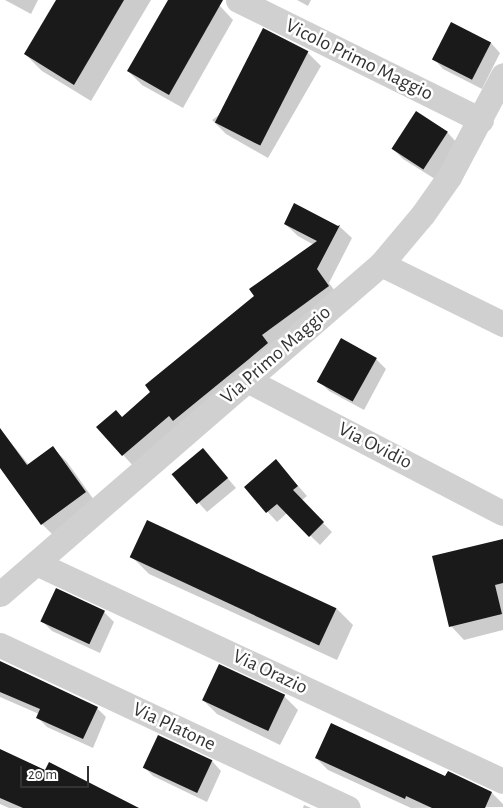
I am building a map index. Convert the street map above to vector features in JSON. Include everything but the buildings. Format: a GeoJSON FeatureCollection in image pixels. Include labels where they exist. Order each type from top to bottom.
{"type":"FeatureCollection","features":[{"type":"Feature","properties":{"kind":"street","name":"Vicolo Primo Maggio"},"geometry":{"type":"LineString","coordinates":[[238,0],[481,120]]}},
{"type":"Feature","properties":{"kind":"street","name":"Via Primo Maggio"},"geometry":{"type":"LineString","coordinates":[[0,594],[381,264],[440,191],[481,120],[503,75]]}},
{"type":"Feature","properties":{"kind":"street"},"geometry":{"type":"LineString","coordinates":[[381,264],[503,324]]}},
{"type":"Feature","properties":{"kind":"street","name":"Via Ovidio"},"geometry":{"type":"LineString","coordinates":[[247,380],[503,513]]}},
{"type":"Feature","properties":{"kind":"street","name":"Via Orazio"},"geometry":{"type":"LineString","coordinates":[[36,563],[503,781]]}},
{"type":"Feature","properties":{"kind":"street","name":"Via Platone"},"geometry":{"type":"LineString","coordinates":[[0,645],[348,808]]}}]}
